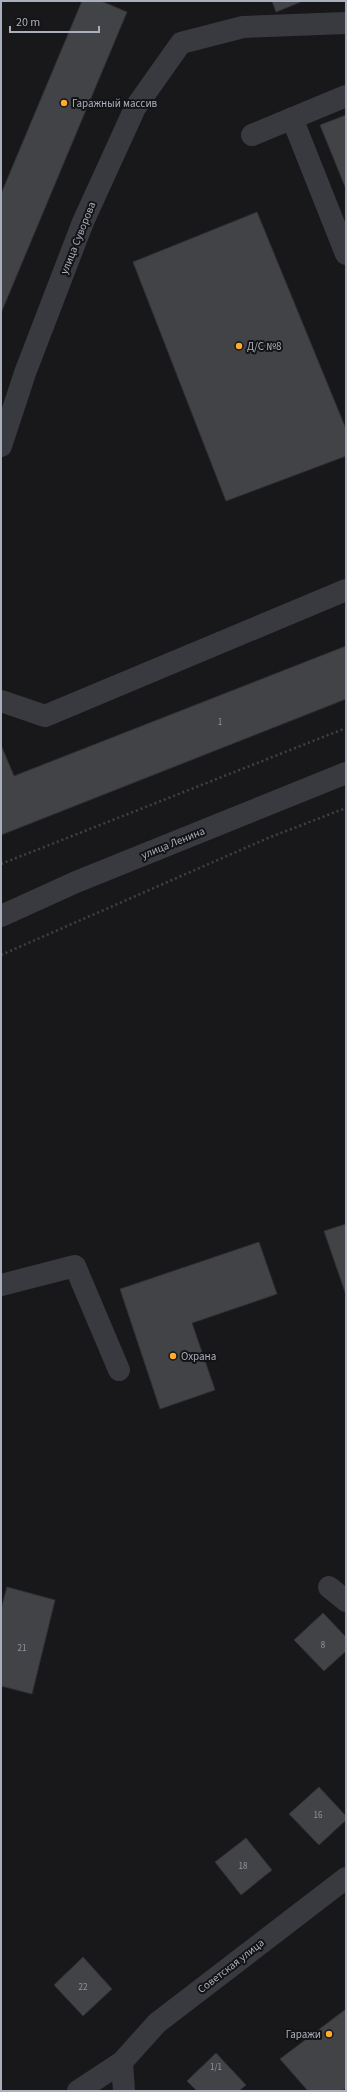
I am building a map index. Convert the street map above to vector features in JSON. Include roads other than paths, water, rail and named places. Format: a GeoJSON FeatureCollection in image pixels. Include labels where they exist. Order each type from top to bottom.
{"type":"FeatureCollection","features":[{"type":"Feature","properties":{"kind":"street","name":"улица Суворова"},"geometry":{"type":"LineString","coordinates":[[1,446],[25,373],[83,222],[135,108],[181,42],[243,27],[346,23]]}},
{"type":"Feature","properties":{"kind":"street"},"geometry":{"type":"LineString","coordinates":[[252,134],[346,96]]}},
{"type":"Feature","properties":{"kind":"street"},"geometry":{"type":"LineString","coordinates":[[292,118],[346,254]]}},
{"type":"Feature","properties":{"kind":"street"},"geometry":{"type":"LineString","coordinates":[[1,701],[45,716],[346,590]]}},
{"type":"Feature","properties":{"kind":"street","name":"улица Ленина"},"geometry":{"type":"LineString","coordinates":[[1,916],[76,882],[346,773]]}},
{"type":"Feature","properties":{"kind":"street"},"geometry":{"type":"LineString","coordinates":[[1,1285],[75,1266],[118,1370]]}},
{"type":"Feature","properties":{"kind":"street"},"geometry":{"type":"LineString","coordinates":[[329,1587],[346,1601]]}},
{"type":"Feature","properties":{"kind":"street","name":"Советская улица"},"geometry":{"type":"LineString","coordinates":[[78,2091],[122,2062],[157,2023],[346,1878]]}},
{"type":"Feature","properties":{"kind":"street"},"geometry":{"type":"LineString","coordinates":[[122,2062],[124,2091]]}},
{"type":"Feature","properties":{"kind":"place","name":"Гаражный массив"},"geometry":{"type":"Point","coordinates":[64,103]}},
{"type":"Feature","properties":{"kind":"place","name":"Д/С №8"},"geometry":{"type":"Point","coordinates":[239,346]}},
{"type":"Feature","properties":{"kind":"place","name":"Охрана"},"geometry":{"type":"Point","coordinates":[173,1356]}},
{"type":"Feature","properties":{"kind":"place","name":"Гаражи"},"geometry":{"type":"Point","coordinates":[329,2034]}}]}
